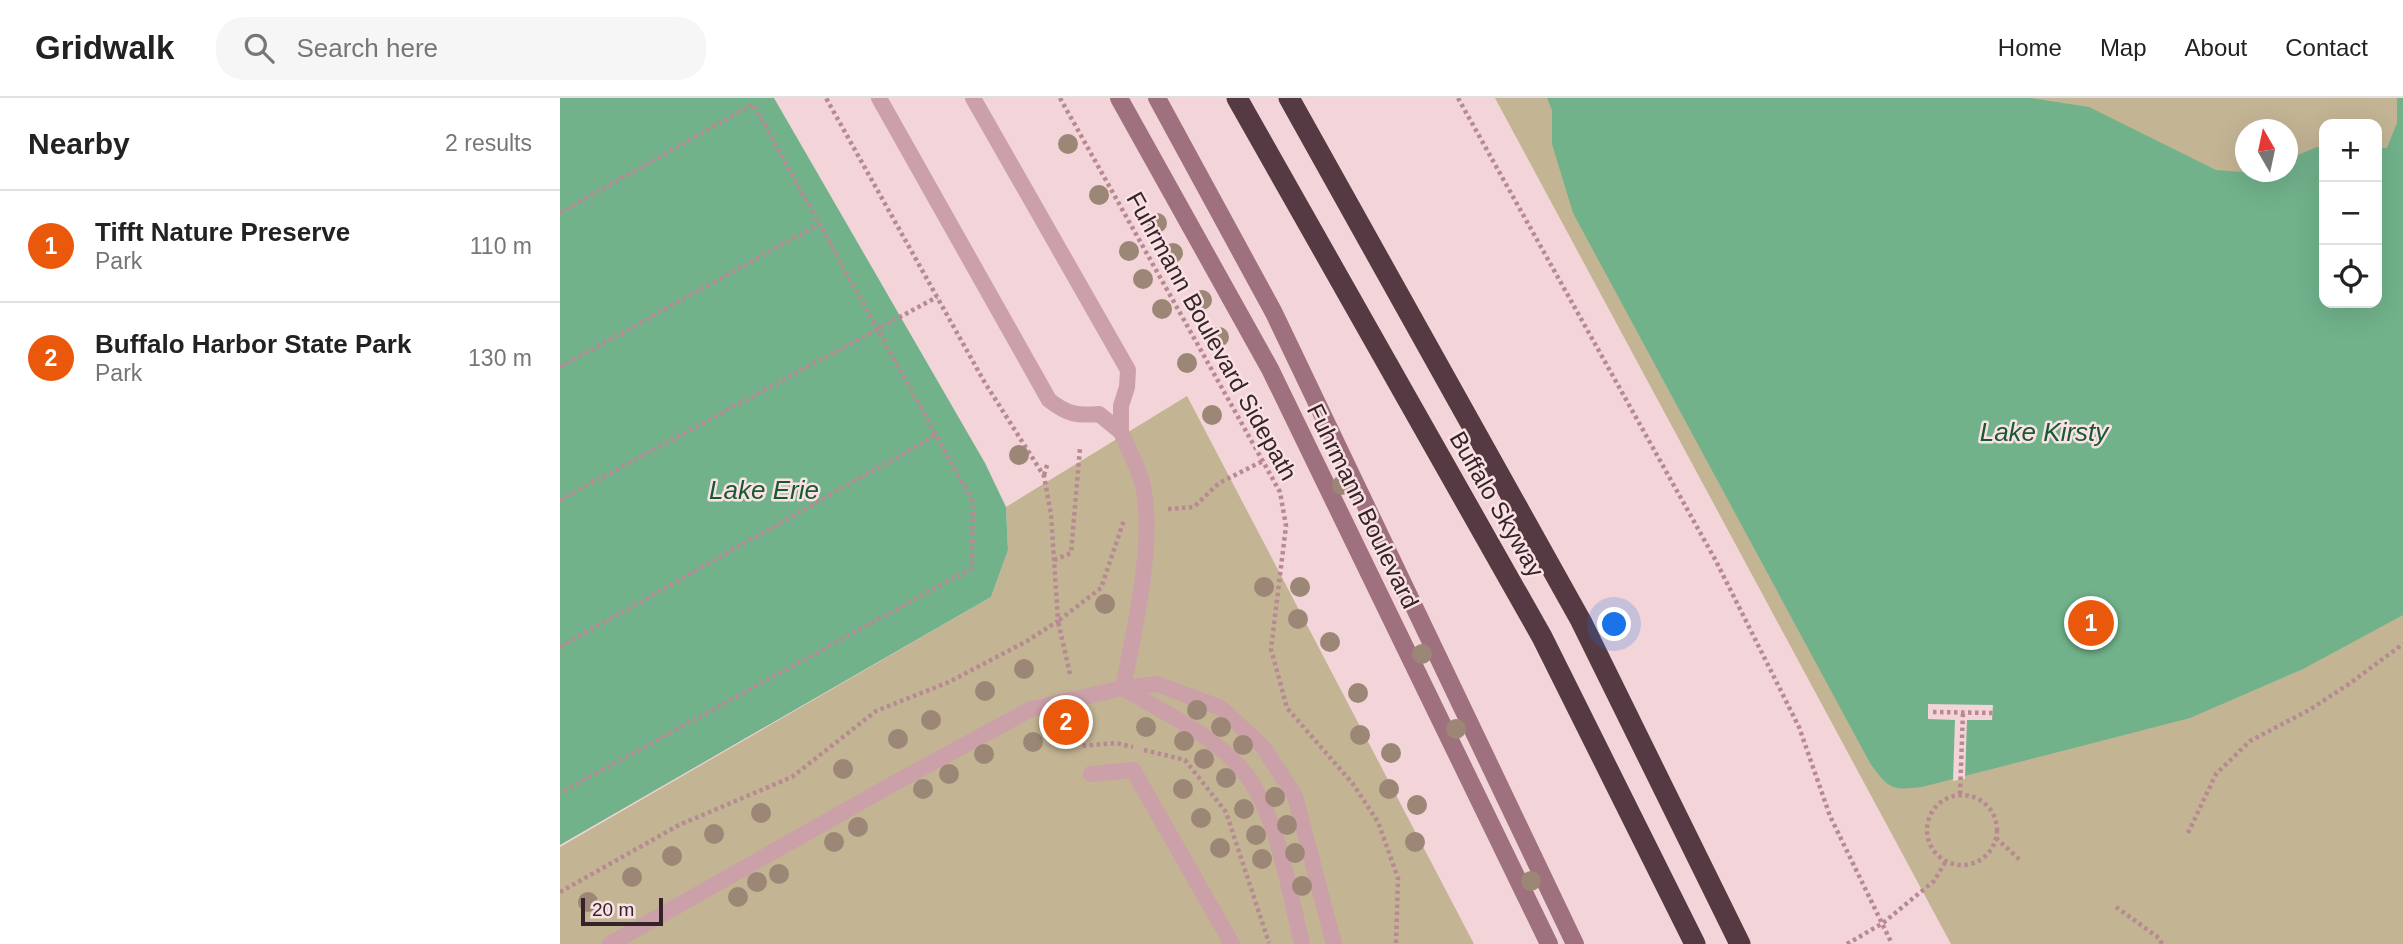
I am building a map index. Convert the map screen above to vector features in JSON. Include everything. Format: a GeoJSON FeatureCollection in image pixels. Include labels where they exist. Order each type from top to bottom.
{"type":"FeatureCollection","features":[{"type":"Feature","properties":{"kind":"highway","name":"Buffalo Skyway"},"geometry":{"type":"LineString","coordinates":[[1237,98],[1542,637],[1695,944]]}},
{"type":"Feature","properties":{"kind":"highway","name":"Buffalo Skyway"},"geometry":{"type":"LineString","coordinates":[[1289,98],[1581,621],[1740,944]]}},
{"type":"Feature","properties":{"kind":"street","name":"Fuhrmann Boulevard"},"geometry":{"type":"LineString","coordinates":[[1119,98],[1270,369],[1549,944]]}},
{"type":"Feature","properties":{"kind":"street","name":"Fuhrmann Boulevard"},"geometry":{"type":"LineString","coordinates":[[1157,98],[1274,313],[1575,944]]}},
{"type":"Feature","properties":{"kind":"lane"},"geometry":{"type":"LineString","coordinates":[[879,98],[1049,400],[1064,412],[1084,416],[1099,414],[1121,432]]}},
{"type":"Feature","properties":{"kind":"lane"},"geometry":{"type":"LineString","coordinates":[[973,98],[1128,370],[1127,387],[1121,406],[1121,432],[1143,486],[1147,532],[1123,688]]}},
{"type":"Feature","properties":{"kind":"lane"},"geometry":{"type":"LineString","coordinates":[[610,944],[1031,709],[1123,688],[1157,684],[1221,708],[1263,747],[1295,796],[1329,943]]}},
{"type":"Feature","properties":{"kind":"lane"},"geometry":{"type":"LineString","coordinates":[[1123,688],[1197,731],[1239,766],[1266,808],[1302,944]]}},
{"type":"Feature","properties":{"kind":"lane"},"geometry":{"type":"LineString","coordinates":[[1091,774],[1133,770],[1233,944]]}},
{"type":"Feature","properties":{"kind":"path"},"geometry":{"type":"LineString","coordinates":[[827,98],[985,383],[1044,475],[1051,514],[1058,621],[1070,674]]}},
{"type":"Feature","properties":{"kind":"path","name":"Fuhrmann Boulevard Sidepath"},"geometry":{"type":"LineString","coordinates":[[1060,98],[1280,492],[1286,527],[1271,649],[1287,708],[1353,783],[1378,822],[1398,878],[1396,944]]}},
{"type":"Feature","properties":{"kind":"path"},"geometry":{"type":"LineString","coordinates":[[1458,98],[1716,561],[1799,727],[1830,816],[1892,944]]}},
{"type":"Feature","properties":{"kind":"path"},"geometry":{"type":"LineString","coordinates":[[560,213],[753,103],[973,502],[972,568],[560,793]]}},
{"type":"Feature","properties":{"kind":"path"},"geometry":{"type":"LineString","coordinates":[[560,367],[820,224]]}},
{"type":"Feature","properties":{"kind":"path"},"geometry":{"type":"LineString","coordinates":[[560,500],[937,297]]}},
{"type":"Feature","properties":{"kind":"path"},"geometry":{"type":"LineString","coordinates":[[560,647],[936,435]]}},
{"type":"Feature","properties":{"kind":"path"},"geometry":{"type":"LineString","coordinates":[[1054,561],[1071,553],[1080,448]]}},
{"type":"Feature","properties":{"kind":"path"},"geometry":{"type":"LineString","coordinates":[[1168,509],[1195,507],[1219,483],[1263,461]]}},
{"type":"Feature","properties":{"kind":"path"},"geometry":{"type":"LineString","coordinates":[[1044,475],[1048,462]]}},
{"type":"Feature","properties":{"kind":"path"},"geometry":{"type":"LineString","coordinates":[[560,892],[679,825],[792,777],[876,711],[948,682],[1027,641],[1058,621],[1101,588],[1123,521],[1130,514]]}},
{"type":"Feature","properties":{"kind":"path"},"geometry":{"type":"LineString","coordinates":[[2188,833],[2216,774],[2250,741],[2309,710],[2403,644]]}},
{"type":"Feature","properties":{"kind":"path"},"geometry":{"type":"LineString","coordinates":[[1076,712],[1081,746],[1116,743],[1185,760],[1226,812],[1269,943]]}},
{"type":"Feature","properties":{"kind":"path"},"geometry":{"type":"LineString","coordinates":[[1933,712],[1994,713]]}},
{"type":"Feature","properties":{"kind":"path"},"geometry":{"type":"LineString","coordinates":[[1960,794],[1963,712]]}},
{"type":"Feature","properties":{"kind":"path"},"geometry":{"type":"LineString","coordinates":[[1960,794],[1972,796],[1983,801],[1991,810],[1996,821],[1996,838],[1987,854],[1978,861],[1966,865],[1946,861],[1929,844],[1928,821],[1940,802],[1960,794]]}},
{"type":"Feature","properties":{"kind":"path"},"geometry":{"type":"LineString","coordinates":[[1996,838],[2020,860]]}},
{"type":"Feature","properties":{"kind":"path"},"geometry":{"type":"LineString","coordinates":[[1847,944],[1884,923],[1934,881],[1946,861]]}},
{"type":"Feature","properties":{"kind":"path"},"geometry":{"type":"LineString","coordinates":[[2116,908],[2159,937],[2162,944]]}},
{"type":"Feature","properties":{"kind":"shaded area","name":"Lake Kirsty"},"geometry":{"type":"Polygon","coordinates":[[[1495,98],[2403,98],[2403,944],[1951,944],[1495,98]]]}},
{"type":"Feature","properties":{"kind":"shaded area"},"geometry":{"type":"Polygon","coordinates":[[[1187,396],[1474,944],[560,944],[560,847],[991,597],[1008,550],[1006,507],[1187,396]]]}},
{"type":"Feature","properties":{"kind":"water","name":"Lake Erie"},"geometry":{"type":"Polygon","coordinates":[[[560,98],[774,98],[985,463],[1006,507],[1008,550],[991,597],[560,845],[560,98]]]}},
{"type":"Feature","properties":{"kind":"water","name":"Lake Kirsty"},"geometry":{"type":"Polygon","coordinates":[[[1547,98],[2031,98],[2089,107],[2216,170],[2235,172],[2235,182],[2298,182],[2298,155],[2319,147],[2319,308],[2382,308],[2382,148],[2387,148],[2397,123],[2397,98],[2403,98],[2403,615],[2303,669],[2190,718],[1922,787],[1891,786],[1870,763],[1573,213],[1552,144],[1552,110],[1547,98]]]}},
{"type":"Feature","properties":{"kind":"pier"},"geometry":{"type":"Polygon","coordinates":[[[1928,704],[1993,705],[1992,720],[1967,720],[1965,779],[1953,781],[1955,720],[1928,719],[1928,704]]]}},
{"type":"Feature","properties":{"kind":"place","name":"Tifft Nature Preserve"},"geometry":{"type":"Point","coordinates":[2091,623]}},
{"type":"Feature","properties":{"kind":"place","name":"Buffalo Harbor State Park"},"geometry":{"type":"Point","coordinates":[1066,722]}}]}
